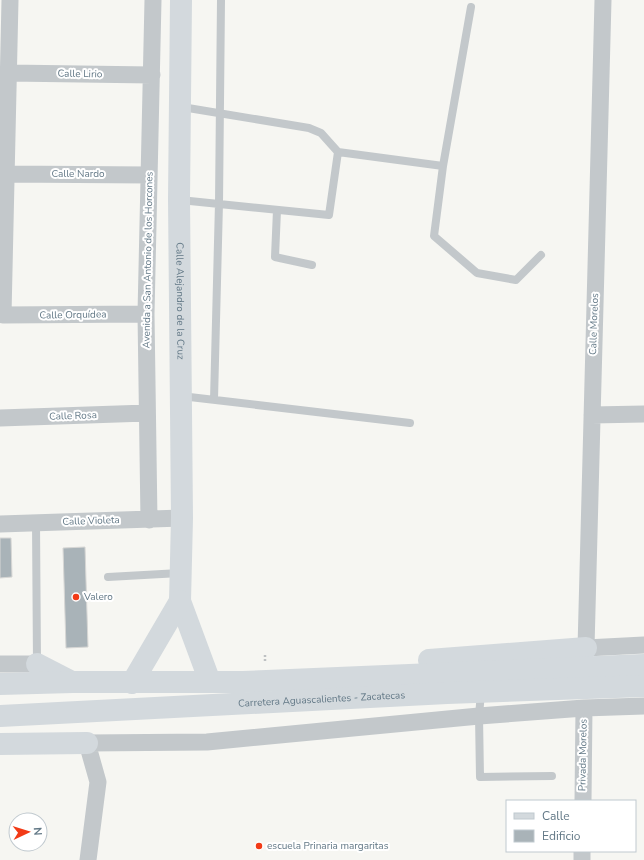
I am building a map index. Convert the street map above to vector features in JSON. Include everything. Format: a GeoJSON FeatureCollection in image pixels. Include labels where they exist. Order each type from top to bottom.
{"type":"FeatureCollection","features":[{"type":"Feature","properties":{"kind":"main road","name":"Calle Alejandro de la Cruz"},"geometry":{"type":"LineString","coordinates":[[181,0],[179,199],[182,518],[180,601],[210,682]]}},
{"type":"Feature","properties":{"kind":"main road","name":"Calle Alejandro de la Cruz"},"geometry":{"type":"LineString","coordinates":[[132,683],[180,601]]}},
{"type":"Feature","properties":{"kind":"main road"},"geometry":{"type":"LineString","coordinates":[[243,682],[301,670],[586,648]]}},
{"type":"Feature","properties":{"kind":"main road"},"geometry":{"type":"LineString","coordinates":[[37,664],[73,682]]}},
{"type":"Feature","properties":{"kind":"main road","name":"Carretera Aguascalientes - Zacatecas"},"geometry":{"type":"LineString","coordinates":[[0,684],[73,682],[243,682],[644,665]]}},
{"type":"Feature","properties":{"kind":"main road","name":"Carretera Aguascalientes - Zacatecas"},"geometry":{"type":"LineString","coordinates":[[0,716],[481,691],[644,686]]}},
{"type":"Feature","properties":{"kind":"main road"},"geometry":{"type":"LineString","coordinates":[[0,744],[87,743]]}},
{"type":"Feature","properties":{"kind":"street"},"geometry":{"type":"LineString","coordinates":[[1,315],[10,0]]}},
{"type":"Feature","properties":{"kind":"street","name":"Avenida a San Antonio de los Horcones"},"geometry":{"type":"LineString","coordinates":[[149,520],[146,314],[153,0]]}},
{"type":"Feature","properties":{"kind":"street","name":"Calle Morelos"},"geometry":{"type":"LineString","coordinates":[[586,648],[603,0]]}},
{"type":"Feature","properties":{"kind":"street","name":"Calle Lirio"},"geometry":{"type":"LineString","coordinates":[[9,73],[152,75]]}},
{"type":"Feature","properties":{"kind":"street","name":"Calle Nardo"},"geometry":{"type":"LineString","coordinates":[[6,174],[150,174]]}},
{"type":"Feature","properties":{"kind":"street","name":"Calle Orquídea"},"geometry":{"type":"LineString","coordinates":[[1,315],[146,314]]}},
{"type":"Feature","properties":{"kind":"street","name":"Calle Rosa"},"geometry":{"type":"LineString","coordinates":[[0,418],[147,413]]}},
{"type":"Feature","properties":{"kind":"street"},"geometry":{"type":"LineString","coordinates":[[592,415],[644,414]]}},
{"type":"Feature","properties":{"kind":"street","name":"Calle Violeta"},"geometry":{"type":"LineString","coordinates":[[0,524],[182,518]]}},
{"type":"Feature","properties":{"kind":"street"},"geometry":{"type":"LineString","coordinates":[[586,648],[644,645]]}},
{"type":"Feature","properties":{"kind":"street"},"geometry":{"type":"LineString","coordinates":[[0,664],[37,664]]}},
{"type":"Feature","properties":{"kind":"street"},"geometry":{"type":"LineString","coordinates":[[88,860],[98,782],[87,743],[207,742],[478,716],[584,708],[644,706]]}},
{"type":"Feature","properties":{"kind":"street","name":"Privada Morelos"},"geometry":{"type":"LineString","coordinates":[[582,800],[584,708]]}},
{"type":"Feature","properties":{"kind":"lane"},"geometry":{"type":"LineString","coordinates":[[214,400],[221,114],[221,0]]}},
{"type":"Feature","properties":{"kind":"lane"},"geometry":{"type":"LineString","coordinates":[[471,7],[443,166],[434,236],[477,273],[516,280],[541,255]]}},
{"type":"Feature","properties":{"kind":"lane"},"geometry":{"type":"LineString","coordinates":[[180,107],[309,128],[321,133],[338,152],[443,166]]}},
{"type":"Feature","properties":{"kind":"lane"},"geometry":{"type":"LineString","coordinates":[[179,199],[329,215],[338,152]]}},
{"type":"Feature","properties":{"kind":"lane"},"geometry":{"type":"LineString","coordinates":[[277,210],[275,257],[312,265]]}},
{"type":"Feature","properties":{"kind":"lane"},"geometry":{"type":"LineString","coordinates":[[180,396],[410,423]]}},
{"type":"Feature","properties":{"kind":"lane"},"geometry":{"type":"LineString","coordinates":[[36,523],[37,664]]}},
{"type":"Feature","properties":{"kind":"lane"},"geometry":{"type":"LineString","coordinates":[[108,577],[181,573]]}},
{"type":"Feature","properties":{"kind":"lane"},"geometry":{"type":"LineString","coordinates":[[481,691],[478,716],[480,777],[552,776]]}},
{"type":"Feature","properties":{"kind":"building"},"geometry":{"type":"Polygon","coordinates":[[[0,538],[11,538],[12,577],[0,578],[0,538]]]}},
{"type":"Feature","properties":{"kind":"building","name":"Valero"},"geometry":{"type":"Polygon","coordinates":[[[85,547],[88,647],[66,648],[63,548],[85,547]]]}},
{"type":"Feature","properties":{"kind":"place","name":"Valero"},"geometry":{"type":"Point","coordinates":[76,597]}},
{"type":"Feature","properties":{"kind":"place","name":"escuela Prinaria margaritas"},"geometry":{"type":"Point","coordinates":[259,846]}}]}
